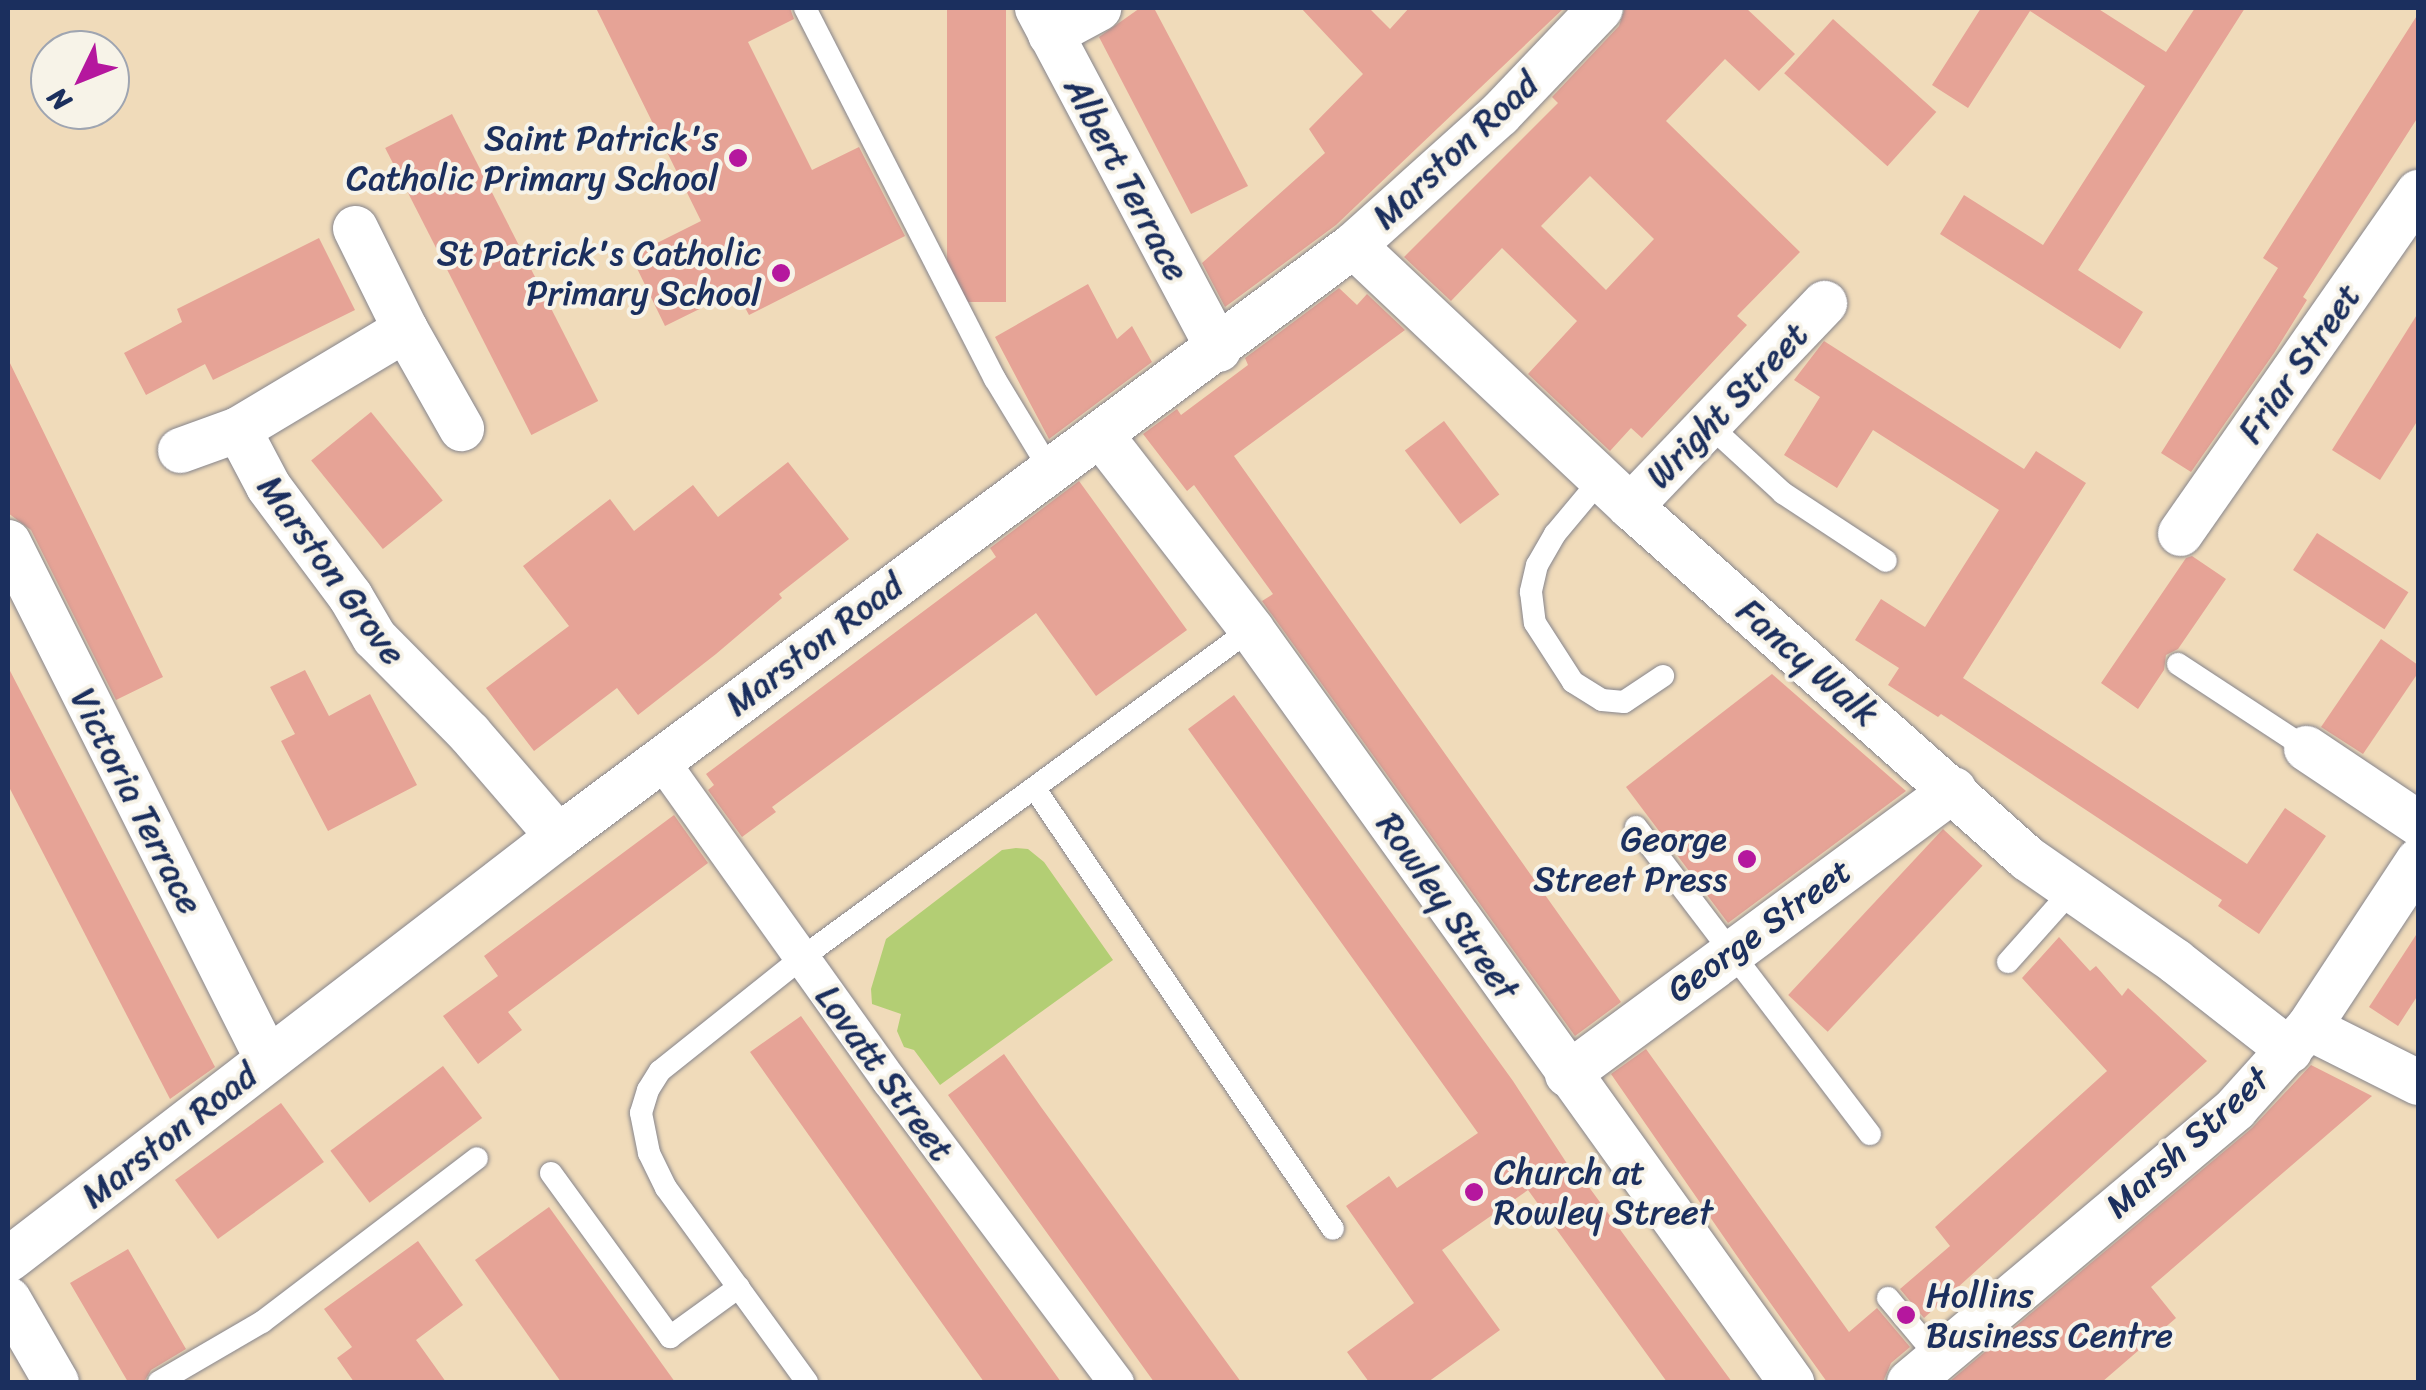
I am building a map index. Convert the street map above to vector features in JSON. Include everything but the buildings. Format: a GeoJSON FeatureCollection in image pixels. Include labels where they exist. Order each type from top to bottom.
{"type":"FeatureCollection","features":[{"type":"Feature","properties":{"kind":"street"},"geometry":{"type":"LineString","coordinates":[[1043,21],[1098,8]]}},
{"type":"Feature","properties":{"kind":"street","name":"Marston Road"},"geometry":{"type":"LineString","coordinates":[[8,1259],[660,759],[1049,468],[1218,349],[1353,245],[1499,114],[1600,8]]}},
{"type":"Feature","properties":{"kind":"street","name":"Albert Terrace"},"geometry":{"type":"LineString","coordinates":[[1043,21],[1218,349]]}},
{"type":"Feature","properties":{"kind":"street","name":"Friar Street"},"geometry":{"type":"LineString","coordinates":[[2180,533],[2418,192]]}},
{"type":"Feature","properties":{"kind":"street"},"geometry":{"type":"LineString","coordinates":[[356,228],[404,328],[461,428]]}},
{"type":"Feature","properties":{"kind":"street","name":"Fancy Walk"},"geometry":{"type":"LineString","coordinates":[[1353,245],[1616,493],[2028,858],[2298,1038],[2418,1082]]}},
{"type":"Feature","properties":{"kind":"street","name":"Wright Street"},"geometry":{"type":"LineString","coordinates":[[1616,493],[1708,424],[1824,303]]}},
{"type":"Feature","properties":{"kind":"street"},"geometry":{"type":"LineString","coordinates":[[180,450],[238,429],[404,328]]}},
{"type":"Feature","properties":{"kind":"street","name":"Marston Grove"},"geometry":{"type":"LineString","coordinates":[[238,429],[268,486],[350,596],[374,637],[468,733],[558,836]]}},
{"type":"Feature","properties":{"kind":"street","name":"Rowley Street"},"geometry":{"type":"LineString","coordinates":[[1100,434],[1251,629],[1790,1382]]}},
{"type":"Feature","properties":{"kind":"street","name":"Victoria Terrace"},"geometry":{"type":"LineString","coordinates":[[8,542],[267,1059]]}},
{"type":"Feature","properties":{"kind":"street"},"geometry":{"type":"LineString","coordinates":[[2306,748],[2418,823]]}},
{"type":"Feature","properties":{"kind":"street","name":"Lovatt Street"},"geometry":{"type":"LineString","coordinates":[[660,759],[1116,1382]]}},
{"type":"Feature","properties":{"kind":"street","name":"George Street"},"geometry":{"type":"LineString","coordinates":[[1567,1074],[1729,950],[1953,789]]}},
{"type":"Feature","properties":{"kind":"street","name":"Marsh Street"},"geometry":{"type":"LineString","coordinates":[[1924,1371],[2235,1108],[2298,1038],[2418,860]]}},
{"type":"Feature","properties":{"kind":"street"},"geometry":{"type":"LineString","coordinates":[[8,1299],[56,1382]]}},
{"type":"Feature","properties":{"kind":"lane"},"geometry":{"type":"LineString","coordinates":[[805,8],[995,380],[1049,468]]}},
{"type":"Feature","properties":{"kind":"lane"},"geometry":{"type":"LineString","coordinates":[[1708,424],[1783,493],[1886,561]]}},
{"type":"Feature","properties":{"kind":"lane"},"geometry":{"type":"LineString","coordinates":[[1616,493],[1555,534],[1536,565],[1531,592],[1535,623],[1573,682],[1602,700],[1624,702],[1663,676]]}},
{"type":"Feature","properties":{"kind":"lane"},"geometry":{"type":"LineString","coordinates":[[807,1382],[666,1188],[648,1153],[640,1113],[660,1071],[803,957],[1251,629]]}},
{"type":"Feature","properties":{"kind":"lane"},"geometry":{"type":"LineString","coordinates":[[2178,664],[2306,748]]}},
{"type":"Feature","properties":{"kind":"lane"},"geometry":{"type":"LineString","coordinates":[[1035,790],[1333,1228]]}},
{"type":"Feature","properties":{"kind":"lane"},"geometry":{"type":"LineString","coordinates":[[1636,827],[1870,1134]]}},
{"type":"Feature","properties":{"kind":"lane"},"geometry":{"type":"LineString","coordinates":[[2008,962],[2072,889]]}},
{"type":"Feature","properties":{"kind":"lane"},"geometry":{"type":"LineString","coordinates":[[159,1382],[262,1322],[477,1158]]}},
{"type":"Feature","properties":{"kind":"lane"},"geometry":{"type":"LineString","coordinates":[[551,1173],[670,1337],[738,1287]]}},
{"type":"Feature","properties":{"kind":"lane"},"geometry":{"type":"LineString","coordinates":[[1888,1298],[1924,1371]]}},
{"type":"Feature","properties":{"kind":"green space"},"geometry":{"type":"Polygon","coordinates":[[[1028,849],[1044,862],[1113,960],[940,1085],[914,1050],[904,1047],[897,1031],[901,1014],[872,1004],[871,989],[886,939],[1002,850],[1028,849]]]}},
{"type":"Feature","properties":{"kind":"place","name":"Saint Patrick's Catholic Primary School"},"geometry":{"type":"Point","coordinates":[738,158]}},
{"type":"Feature","properties":{"kind":"place","name":"St Patrick's Catholic Primary School"},"geometry":{"type":"Point","coordinates":[781,273]}},
{"type":"Feature","properties":{"kind":"place","name":"George Street Press"},"geometry":{"type":"Point","coordinates":[1747,859]}},
{"type":"Feature","properties":{"kind":"place","name":"Church at Rowley Street"},"geometry":{"type":"Point","coordinates":[1474,1192]}},
{"type":"Feature","properties":{"kind":"place","name":"Hollins Business Centre"},"geometry":{"type":"Point","coordinates":[1906,1315]}}]}
